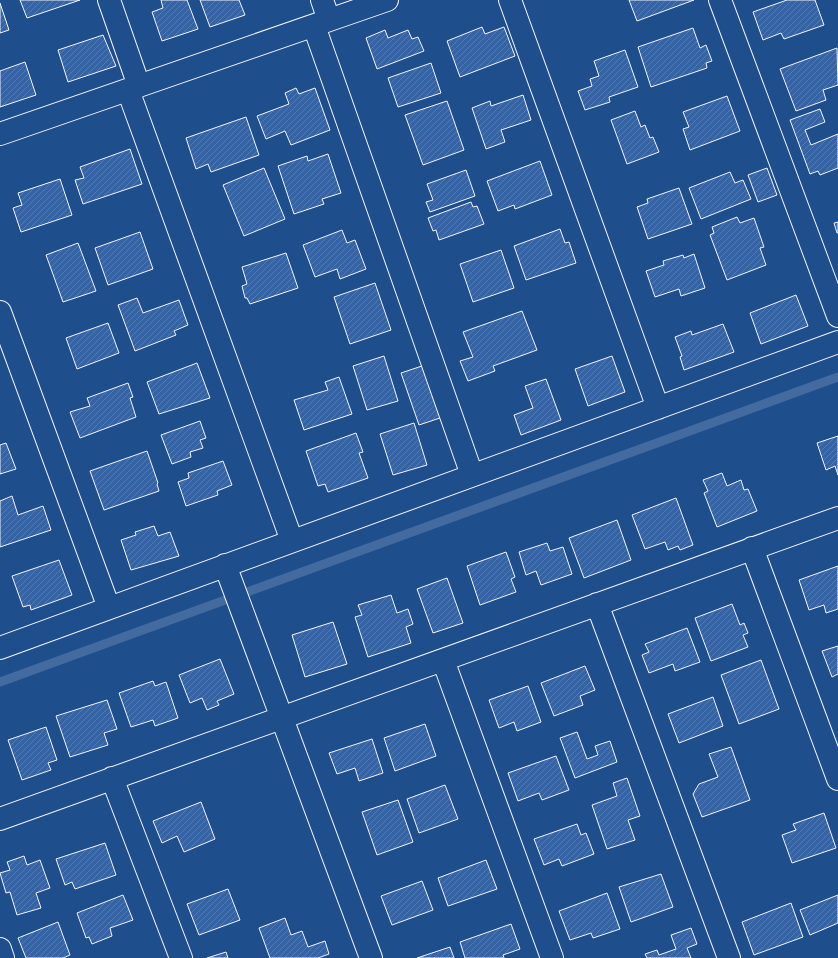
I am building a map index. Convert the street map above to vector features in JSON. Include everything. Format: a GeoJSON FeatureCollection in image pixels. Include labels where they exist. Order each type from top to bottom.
{"type":"FeatureCollection","features":[{"type":"Feature","properties":{"kind":"street"},"geometry":{"type":"LineString","coordinates":[[109,0],[133,88],[292,541]]}},
{"type":"Feature","properties":{"kind":"street"},"geometry":{"type":"LineString","coordinates":[[0,134],[133,88],[322,15],[387,0]]}},
{"type":"Feature","properties":{"kind":"street"},"geometry":{"type":"LineString","coordinates":[[510,0],[658,408]]}},
{"type":"Feature","properties":{"kind":"street"},"geometry":{"type":"LineString","coordinates":[[720,0],[838,316]]}},
{"type":"Feature","properties":{"kind":"street"},"geometry":{"type":"LineString","coordinates":[[322,15],[472,475]]}},
{"type":"Feature","properties":{"kind":"street"},"geometry":{"type":"LineString","coordinates":[[0,312],[109,608]]}},
{"type":"Feature","properties":{"kind":"street"},"geometry":{"type":"LineString","coordinates":[[0,648],[109,608],[228,574],[292,541],[838,342]]}},
{"type":"Feature","properties":{"kind":"street"},"geometry":{"type":"LineString","coordinates":[[0,819],[838,518]]}},
{"type":"Feature","properties":{"kind":"street"},"geometry":{"type":"LineString","coordinates":[[752,548],[838,779]]}},
{"type":"Feature","properties":{"kind":"street"},"geometry":{"type":"LineString","coordinates":[[228,574],[371,958]]}},
{"type":"Feature","properties":{"kind":"street"},"geometry":{"type":"LineString","coordinates":[[598,604],[729,958]]}},
{"type":"Feature","properties":{"kind":"street"},"geometry":{"type":"LineString","coordinates":[[443,660],[552,958]]}},
{"type":"Feature","properties":{"kind":"street"},"geometry":{"type":"LineString","coordinates":[[112,778],[182,958]]}},
{"type":"Feature","properties":{"kind":"street"},"geometry":{"type":"LineString","coordinates":[[0,949],[3,958]]}},
{"type":"Feature","properties":{"kind":"building"},"geometry":{"type":"Polygon","coordinates":[[[20,0],[80,0],[27,18],[20,0]]]}},
{"type":"Feature","properties":{"kind":"building"},"geometry":{"type":"Polygon","coordinates":[[[161,0],[187,0],[198,29],[162,41],[152,12],[163,8],[161,0]]]}},
{"type":"Feature","properties":{"kind":"building"},"geometry":{"type":"Polygon","coordinates":[[[200,0],[239,0],[245,15],[210,27],[200,0]]]}},
{"type":"Feature","properties":{"kind":"building"},"geometry":{"type":"Polygon","coordinates":[[[629,0],[694,0],[637,21],[629,0]]]}},
{"type":"Feature","properties":{"kind":"building"},"geometry":{"type":"Polygon","coordinates":[[[787,0],[815,0],[824,25],[784,39],[781,33],[763,40],[753,12],[787,0]]]}},
{"type":"Feature","properties":{"kind":"building"},"geometry":{"type":"Polygon","coordinates":[[[0,3],[9,30],[0,33],[0,3]]]}},
{"type":"Feature","properties":{"kind":"building"},"geometry":{"type":"Polygon","coordinates":[[[482,27],[485,34],[504,27],[515,56],[460,77],[447,41],[482,27]]]}},
{"type":"Feature","properties":{"kind":"building"},"geometry":{"type":"Polygon","coordinates":[[[693,28],[700,48],[706,45],[712,61],[706,63],[707,68],[651,87],[638,47],[693,28]]]}},
{"type":"Feature","properties":{"kind":"building"},"geometry":{"type":"Polygon","coordinates":[[[385,30],[388,38],[408,30],[412,39],[418,37],[424,51],[377,69],[366,38],[385,30]]]}},
{"type":"Feature","properties":{"kind":"building"},"geometry":{"type":"Polygon","coordinates":[[[103,35],[116,66],[68,82],[58,50],[103,35]]]}},
{"type":"Feature","properties":{"kind":"building"},"geometry":{"type":"Polygon","coordinates":[[[837,48],[838,85],[823,90],[826,100],[796,111],[780,69],[837,48]]]}},
{"type":"Feature","properties":{"kind":"building"},"geometry":{"type":"Polygon","coordinates":[[[625,50],[638,87],[609,97],[610,102],[585,110],[578,91],[592,86],[590,79],[599,76],[594,61],[625,50]]]}},
{"type":"Feature","properties":{"kind":"building"},"geometry":{"type":"Polygon","coordinates":[[[25,62],[36,95],[0,107],[0,71],[25,62]]]}},
{"type":"Feature","properties":{"kind":"building"},"geometry":{"type":"Polygon","coordinates":[[[431,63],[441,93],[398,107],[388,78],[431,63]]]}},
{"type":"Feature","properties":{"kind":"building"},"geometry":{"type":"Polygon","coordinates":[[[296,88],[299,94],[315,88],[330,130],[291,145],[285,131],[266,139],[257,116],[289,104],[285,93],[296,88]]]}},
{"type":"Feature","properties":{"kind":"building"},"geometry":{"type":"Polygon","coordinates":[[[523,95],[531,120],[501,130],[505,142],[486,149],[472,108],[490,101],[491,106],[523,95]]]}},
{"type":"Feature","properties":{"kind":"building"},"geometry":{"type":"Polygon","coordinates":[[[727,96],[740,131],[690,150],[683,129],[689,127],[683,112],[727,96]]]}},
{"type":"Feature","properties":{"kind":"building"},"geometry":{"type":"Polygon","coordinates":[[[447,101],[464,150],[423,165],[405,115],[447,101]]]}},
{"type":"Feature","properties":{"kind":"building"},"geometry":{"type":"Polygon","coordinates":[[[820,109],[825,122],[805,130],[811,145],[838,134],[838,168],[820,175],[818,171],[810,174],[790,120],[820,109]]]}},
{"type":"Feature","properties":{"kind":"building"},"geometry":{"type":"Polygon","coordinates":[[[635,111],[641,127],[645,125],[650,138],[653,137],[659,152],[627,164],[611,120],[635,111]]]}},
{"type":"Feature","properties":{"kind":"building"},"geometry":{"type":"Polygon","coordinates":[[[246,117],[259,155],[211,172],[208,164],[196,169],[186,138],[246,117]]]}},
{"type":"Feature","properties":{"kind":"building"},"geometry":{"type":"Polygon","coordinates":[[[130,149],[142,184],[83,204],[75,180],[84,178],[80,167],[130,149]]]}},
{"type":"Feature","properties":{"kind":"building"},"geometry":{"type":"Polygon","coordinates":[[[328,154],[341,193],[322,199],[324,204],[294,214],[278,166],[307,156],[308,161],[328,154]]]}},
{"type":"Feature","properties":{"kind":"building"},"geometry":{"type":"Polygon","coordinates":[[[540,161],[552,195],[515,209],[514,205],[498,211],[487,181],[540,161]]]}},
{"type":"Feature","properties":{"kind":"building"},"geometry":{"type":"Polygon","coordinates":[[[264,168],[285,219],[244,236],[223,185],[264,168]]]}},
{"type":"Feature","properties":{"kind":"building"},"geometry":{"type":"Polygon","coordinates":[[[767,168],[777,195],[758,202],[748,175],[767,168]]]}},
{"type":"Feature","properties":{"kind":"building"},"geometry":{"type":"Polygon","coordinates":[[[466,170],[475,196],[430,212],[426,202],[433,200],[427,184],[466,170]]]}},
{"type":"Feature","properties":{"kind":"building"},"geometry":{"type":"Polygon","coordinates":[[[730,172],[735,183],[743,180],[751,199],[701,219],[689,188],[730,172]]]}},
{"type":"Feature","properties":{"kind":"building"},"geometry":{"type":"Polygon","coordinates":[[[60,179],[72,215],[21,232],[13,208],[22,205],[18,193],[60,179]]]}},
{"type":"Feature","properties":{"kind":"building"},"geometry":{"type":"Polygon","coordinates":[[[679,188],[692,224],[648,239],[637,207],[648,203],[647,199],[679,188]]]}},
{"type":"Feature","properties":{"kind":"building"},"geometry":{"type":"Polygon","coordinates":[[[471,202],[473,207],[477,206],[484,224],[439,240],[436,230],[433,231],[428,218],[471,202]]]}},
{"type":"Feature","properties":{"kind":"building"},"geometry":{"type":"Polygon","coordinates":[[[737,217],[740,223],[754,218],[764,247],[760,248],[766,265],[727,280],[710,235],[714,233],[712,227],[737,217]]]}},
{"type":"Feature","properties":{"kind":"building"},"geometry":{"type":"Polygon","coordinates":[[[838,222],[838,233],[837,233],[834,223],[838,222]]]}},
{"type":"Feature","properties":{"kind":"building"},"geometry":{"type":"Polygon","coordinates":[[[560,229],[565,243],[569,242],[576,263],[526,280],[514,246],[560,229]]]}},
{"type":"Feature","properties":{"kind":"building"},"geometry":{"type":"Polygon","coordinates":[[[342,230],[347,243],[355,240],[366,269],[340,279],[337,269],[315,277],[303,245],[342,230]]]}},
{"type":"Feature","properties":{"kind":"building"},"geometry":{"type":"Polygon","coordinates":[[[140,232],[153,269],[108,285],[95,248],[140,232]]]}},
{"type":"Feature","properties":{"kind":"building"},"geometry":{"type":"Polygon","coordinates":[[[78,243],[96,291],[63,302],[46,255],[78,243]]]}},
{"type":"Feature","properties":{"kind":"building"},"geometry":{"type":"Polygon","coordinates":[[[501,250],[514,288],[473,302],[460,264],[501,250]]]}},
{"type":"Feature","properties":{"kind":"building"},"geometry":{"type":"Polygon","coordinates":[[[286,253],[298,288],[250,304],[247,298],[245,298],[242,286],[247,284],[242,267],[286,253]]]}},
{"type":"Feature","properties":{"kind":"building"},"geometry":{"type":"Polygon","coordinates":[[[694,254],[705,288],[681,296],[679,289],[655,297],[646,271],[664,265],[663,261],[683,255],[684,258],[694,254]]]}},
{"type":"Feature","properties":{"kind":"building"},"geometry":{"type":"Polygon","coordinates":[[[375,283],[391,330],[350,344],[334,297],[375,283]]]}},
{"type":"Feature","properties":{"kind":"building"},"geometry":{"type":"Polygon","coordinates":[[[796,295],[808,326],[761,344],[750,313],[796,295]]]}},
{"type":"Feature","properties":{"kind":"building"},"geometry":{"type":"Polygon","coordinates":[[[137,298],[143,313],[179,300],[188,325],[174,331],[176,335],[135,351],[118,305],[137,298]]]}},
{"type":"Feature","properties":{"kind":"building"},"geometry":{"type":"Polygon","coordinates":[[[522,311],[537,350],[493,366],[495,371],[468,381],[460,361],[473,357],[463,332],[522,311]]]}},
{"type":"Feature","properties":{"kind":"building"},"geometry":{"type":"Polygon","coordinates":[[[108,323],[119,353],[77,369],[66,338],[108,323]]]}},
{"type":"Feature","properties":{"kind":"building"},"geometry":{"type":"Polygon","coordinates":[[[723,324],[734,352],[684,370],[680,357],[682,356],[675,337],[691,331],[692,335],[723,324]]]}},
{"type":"Feature","properties":{"kind":"building"},"geometry":{"type":"Polygon","coordinates":[[[384,356],[398,401],[367,410],[353,366],[384,356]]]}},
{"type":"Feature","properties":{"kind":"building"},"geometry":{"type":"Polygon","coordinates":[[[612,356],[625,392],[588,406],[575,369],[612,356]]]}},
{"type":"Feature","properties":{"kind":"building"},"geometry":{"type":"Polygon","coordinates":[[[197,363],[210,398],[159,414],[147,382],[197,363]]]}},
{"type":"Feature","properties":{"kind":"building"},"geometry":{"type":"Polygon","coordinates":[[[425,365],[443,417],[419,425],[401,373],[425,365]]]}},
{"type":"Feature","properties":{"kind":"building"},"geometry":{"type":"Polygon","coordinates":[[[339,377],[352,414],[304,430],[294,400],[328,390],[325,382],[339,377]]]}},
{"type":"Feature","properties":{"kind":"building"},"geometry":{"type":"Polygon","coordinates":[[[546,379],[561,420],[521,435],[514,415],[533,408],[525,386],[546,379]]]}},
{"type":"Feature","properties":{"kind":"building"},"geometry":{"type":"Polygon","coordinates":[[[128,383],[133,397],[130,398],[136,417],[80,438],[70,412],[90,406],[87,398],[128,383]]]}},
{"type":"Feature","properties":{"kind":"building"},"geometry":{"type":"Polygon","coordinates":[[[200,421],[206,438],[200,440],[203,448],[190,452],[191,457],[172,464],[161,435],[200,421]]]}},
{"type":"Feature","properties":{"kind":"building"},"geometry":{"type":"Polygon","coordinates":[[[414,423],[427,465],[393,475],[380,434],[414,423]]]}},
{"type":"Feature","properties":{"kind":"building"},"geometry":{"type":"Polygon","coordinates":[[[356,433],[363,452],[359,453],[368,478],[328,492],[325,484],[318,486],[306,451],[356,433]]]}},
{"type":"Feature","properties":{"kind":"building"},"geometry":{"type":"Polygon","coordinates":[[[838,436],[838,475],[835,466],[826,470],[817,443],[838,436]]]}},
{"type":"Feature","properties":{"kind":"building"},"geometry":{"type":"Polygon","coordinates":[[[6,443],[16,469],[0,474],[0,445],[6,443]]]}},
{"type":"Feature","properties":{"kind":"building"},"geometry":{"type":"Polygon","coordinates":[[[147,451],[158,483],[159,491],[104,510],[90,471],[147,451]]]}},
{"type":"Feature","properties":{"kind":"building"},"geometry":{"type":"Polygon","coordinates":[[[223,461],[232,485],[217,491],[218,495],[186,506],[178,482],[189,478],[188,473],[223,461]]]}},
{"type":"Feature","properties":{"kind":"building"},"geometry":{"type":"Polygon","coordinates":[[[722,473],[727,486],[741,480],[744,490],[748,489],[757,511],[717,527],[704,493],[708,491],[703,480],[722,473]]]}},
{"type":"Feature","properties":{"kind":"building"},"geometry":{"type":"Polygon","coordinates":[[[12,496],[18,515],[43,506],[51,530],[0,547],[0,501],[12,496]]]}},
{"type":"Feature","properties":{"kind":"building"},"geometry":{"type":"Polygon","coordinates":[[[676,498],[693,545],[680,550],[678,546],[668,550],[665,542],[645,549],[632,515],[676,498]]]}},
{"type":"Feature","properties":{"kind":"building"},"geometry":{"type":"Polygon","coordinates":[[[617,520],[631,560],[584,578],[569,538],[617,520]]]}},
{"type":"Feature","properties":{"kind":"building"},"geometry":{"type":"Polygon","coordinates":[[[154,526],[158,536],[170,532],[179,556],[131,570],[121,540],[136,535],[135,532],[154,526]]]}},
{"type":"Feature","properties":{"kind":"building"},"geometry":{"type":"Polygon","coordinates":[[[547,543],[550,551],[563,547],[572,574],[541,585],[536,571],[526,575],[519,552],[547,543]]]}},
{"type":"Feature","properties":{"kind":"building"},"geometry":{"type":"Polygon","coordinates":[[[506,552],[515,577],[511,579],[516,592],[480,605],[467,566],[506,552]]]}},
{"type":"Feature","properties":{"kind":"building"},"geometry":{"type":"Polygon","coordinates":[[[59,560],[72,595],[31,610],[30,605],[23,607],[12,576],[59,560]]]}},
{"type":"Feature","properties":{"kind":"building"},"geometry":{"type":"Polygon","coordinates":[[[838,566],[838,609],[826,613],[824,605],[809,610],[799,580],[838,566]]]}},
{"type":"Feature","properties":{"kind":"building"},"geometry":{"type":"Polygon","coordinates":[[[447,578],[463,623],[433,633],[417,589],[447,578]]]}},
{"type":"Feature","properties":{"kind":"building"},"geometry":{"type":"Polygon","coordinates":[[[391,595],[397,613],[408,609],[413,624],[406,627],[411,643],[368,657],[355,617],[362,615],[358,605],[391,595]]]}},
{"type":"Feature","properties":{"kind":"building"},"geometry":{"type":"Polygon","coordinates":[[[732,604],[740,625],[744,623],[748,633],[743,635],[748,647],[711,661],[695,618],[732,604]]]}},
{"type":"Feature","properties":{"kind":"building"},"geometry":{"type":"Polygon","coordinates":[[[333,622],[347,664],[305,677],[292,635],[333,622]]]}},
{"type":"Feature","properties":{"kind":"building"},"geometry":{"type":"Polygon","coordinates":[[[687,628],[700,662],[675,671],[673,664],[649,673],[642,655],[649,652],[645,644],[687,628]]]}},
{"type":"Feature","properties":{"kind":"building"},"geometry":{"type":"Polygon","coordinates":[[[838,646],[838,674],[832,677],[822,651],[838,646]]]}},
{"type":"Feature","properties":{"kind":"building"},"geometry":{"type":"Polygon","coordinates":[[[220,659],[234,694],[217,701],[219,705],[207,710],[202,698],[190,703],[179,675],[220,659]]]}},
{"type":"Feature","properties":{"kind":"building"},"geometry":{"type":"Polygon","coordinates":[[[761,660],[779,709],[739,724],[721,675],[761,660]]]}},
{"type":"Feature","properties":{"kind":"building"},"geometry":{"type":"Polygon","coordinates":[[[585,666],[595,690],[580,696],[583,705],[554,716],[541,683],[585,666]]]}},
{"type":"Feature","properties":{"kind":"building"},"geometry":{"type":"Polygon","coordinates":[[[153,681],[155,686],[166,682],[178,718],[155,726],[153,720],[131,727],[119,693],[153,681]]]}},
{"type":"Feature","properties":{"kind":"building"},"geometry":{"type":"Polygon","coordinates":[[[528,686],[541,722],[517,731],[514,722],[499,728],[489,700],[528,686]]]}},
{"type":"Feature","properties":{"kind":"building"},"geometry":{"type":"Polygon","coordinates":[[[713,697],[723,726],[679,743],[668,714],[713,697]]]}},
{"type":"Feature","properties":{"kind":"building"},"geometry":{"type":"Polygon","coordinates":[[[107,700],[117,729],[104,733],[108,745],[70,757],[56,716],[107,700]]]}},
{"type":"Feature","properties":{"kind":"building"},"geometry":{"type":"Polygon","coordinates":[[[425,724],[436,756],[395,771],[384,738],[425,724]]]}},
{"type":"Feature","properties":{"kind":"building"},"geometry":{"type":"Polygon","coordinates":[[[46,727],[57,760],[48,763],[51,770],[22,780],[8,740],[46,727]]]}},
{"type":"Feature","properties":{"kind":"building"},"geometry":{"type":"Polygon","coordinates":[[[577,732],[587,759],[598,755],[595,746],[610,741],[617,762],[575,778],[560,738],[577,732]]]}},
{"type":"Feature","properties":{"kind":"building"},"geometry":{"type":"Polygon","coordinates":[[[372,739],[383,773],[359,781],[355,768],[337,774],[329,753],[372,739]]]}},
{"type":"Feature","properties":{"kind":"building"},"geometry":{"type":"Polygon","coordinates":[[[731,747],[750,800],[702,817],[693,794],[699,784],[718,777],[709,754],[731,747]]]}},
{"type":"Feature","properties":{"kind":"building"},"geometry":{"type":"Polygon","coordinates":[[[556,756],[569,790],[542,800],[539,793],[518,801],[508,773],[556,756]]]}},
{"type":"Feature","properties":{"kind":"building"},"geometry":{"type":"Polygon","coordinates":[[[627,778],[640,816],[628,820],[635,840],[607,849],[592,805],[617,796],[613,783],[627,778]]]}},
{"type":"Feature","properties":{"kind":"building"},"geometry":{"type":"Polygon","coordinates":[[[445,785],[458,819],[419,833],[407,799],[445,785]]]}},
{"type":"Feature","properties":{"kind":"building"},"geometry":{"type":"Polygon","coordinates":[[[398,800],[413,842],[377,855],[362,812],[398,800]]]}},
{"type":"Feature","properties":{"kind":"building"},"geometry":{"type":"Polygon","coordinates":[[[201,802],[215,839],[184,852],[177,836],[162,843],[153,821],[201,802]]]}},
{"type":"Feature","properties":{"kind":"building"},"geometry":{"type":"Polygon","coordinates":[[[824,813],[836,848],[792,863],[782,835],[796,830],[793,824],[824,813]]]}},
{"type":"Feature","properties":{"kind":"building"},"geometry":{"type":"Polygon","coordinates":[[[577,824],[581,835],[586,833],[594,854],[562,866],[559,859],[544,865],[534,839],[577,824]]]}},
{"type":"Feature","properties":{"kind":"building"},"geometry":{"type":"Polygon","coordinates":[[[105,843],[116,875],[75,889],[72,882],[65,885],[56,859],[105,843]]]}},
{"type":"Feature","properties":{"kind":"building"},"geometry":{"type":"Polygon","coordinates":[[[24,856],[27,865],[40,860],[50,888],[36,893],[41,908],[17,915],[10,892],[6,893],[0,873],[10,870],[7,862],[24,856]]]}},
{"type":"Feature","properties":{"kind":"building"},"geometry":{"type":"Polygon","coordinates":[[[486,860],[497,889],[448,906],[438,878],[486,860]]]}},
{"type":"Feature","properties":{"kind":"building"},"geometry":{"type":"Polygon","coordinates":[[[661,874],[673,907],[631,922],[619,887],[661,874]]]}},
{"type":"Feature","properties":{"kind":"building"},"geometry":{"type":"Polygon","coordinates":[[[422,881],[433,910],[392,925],[381,896],[422,881]]]}},
{"type":"Feature","properties":{"kind":"building"},"geometry":{"type":"Polygon","coordinates":[[[228,889],[240,920],[199,935],[187,904],[228,889]]]}},
{"type":"Feature","properties":{"kind":"building"},"geometry":{"type":"Polygon","coordinates":[[[607,893],[620,929],[593,938],[591,933],[570,940],[559,911],[607,893]]]}},
{"type":"Feature","properties":{"kind":"building"},"geometry":{"type":"Polygon","coordinates":[[[123,895],[133,920],[110,928],[112,936],[92,944],[89,937],[86,938],[77,913],[123,895]]]}},
{"type":"Feature","properties":{"kind":"building"},"geometry":{"type":"Polygon","coordinates":[[[838,895],[838,923],[810,935],[800,910],[838,895]]]}},
{"type":"Feature","properties":{"kind":"building"},"geometry":{"type":"Polygon","coordinates":[[[791,903],[803,937],[754,955],[742,922],[791,903]]]}},
{"type":"Feature","properties":{"kind":"building"},"geometry":{"type":"Polygon","coordinates":[[[285,918],[291,935],[302,931],[308,947],[325,941],[329,954],[318,958],[270,958],[259,928],[285,918]]]}},
{"type":"Feature","properties":{"kind":"building"},"geometry":{"type":"Polygon","coordinates":[[[58,922],[70,955],[63,958],[26,958],[18,938],[58,922]]]}},
{"type":"Feature","properties":{"kind":"building"},"geometry":{"type":"Polygon","coordinates":[[[511,924],[520,949],[503,955],[504,958],[465,958],[460,942],[511,924]]]}},
{"type":"Feature","properties":{"kind":"building"},"geometry":{"type":"Polygon","coordinates":[[[691,928],[697,944],[687,948],[691,958],[647,958],[645,954],[657,950],[659,955],[676,949],[671,935],[691,928]]]}},
{"type":"Feature","properties":{"kind":"building"},"geometry":{"type":"Polygon","coordinates":[[[450,947],[454,958],[417,958],[450,947]]]}},
{"type":"Feature","properties":{"kind":"building"},"geometry":{"type":"Polygon","coordinates":[[[226,952],[228,958],[207,958],[226,952]]]}},
{"type":"Feature","properties":{"kind":"waterway"},"geometry":{"type":"LineString","coordinates":[[0,682],[838,377]]}}]}
